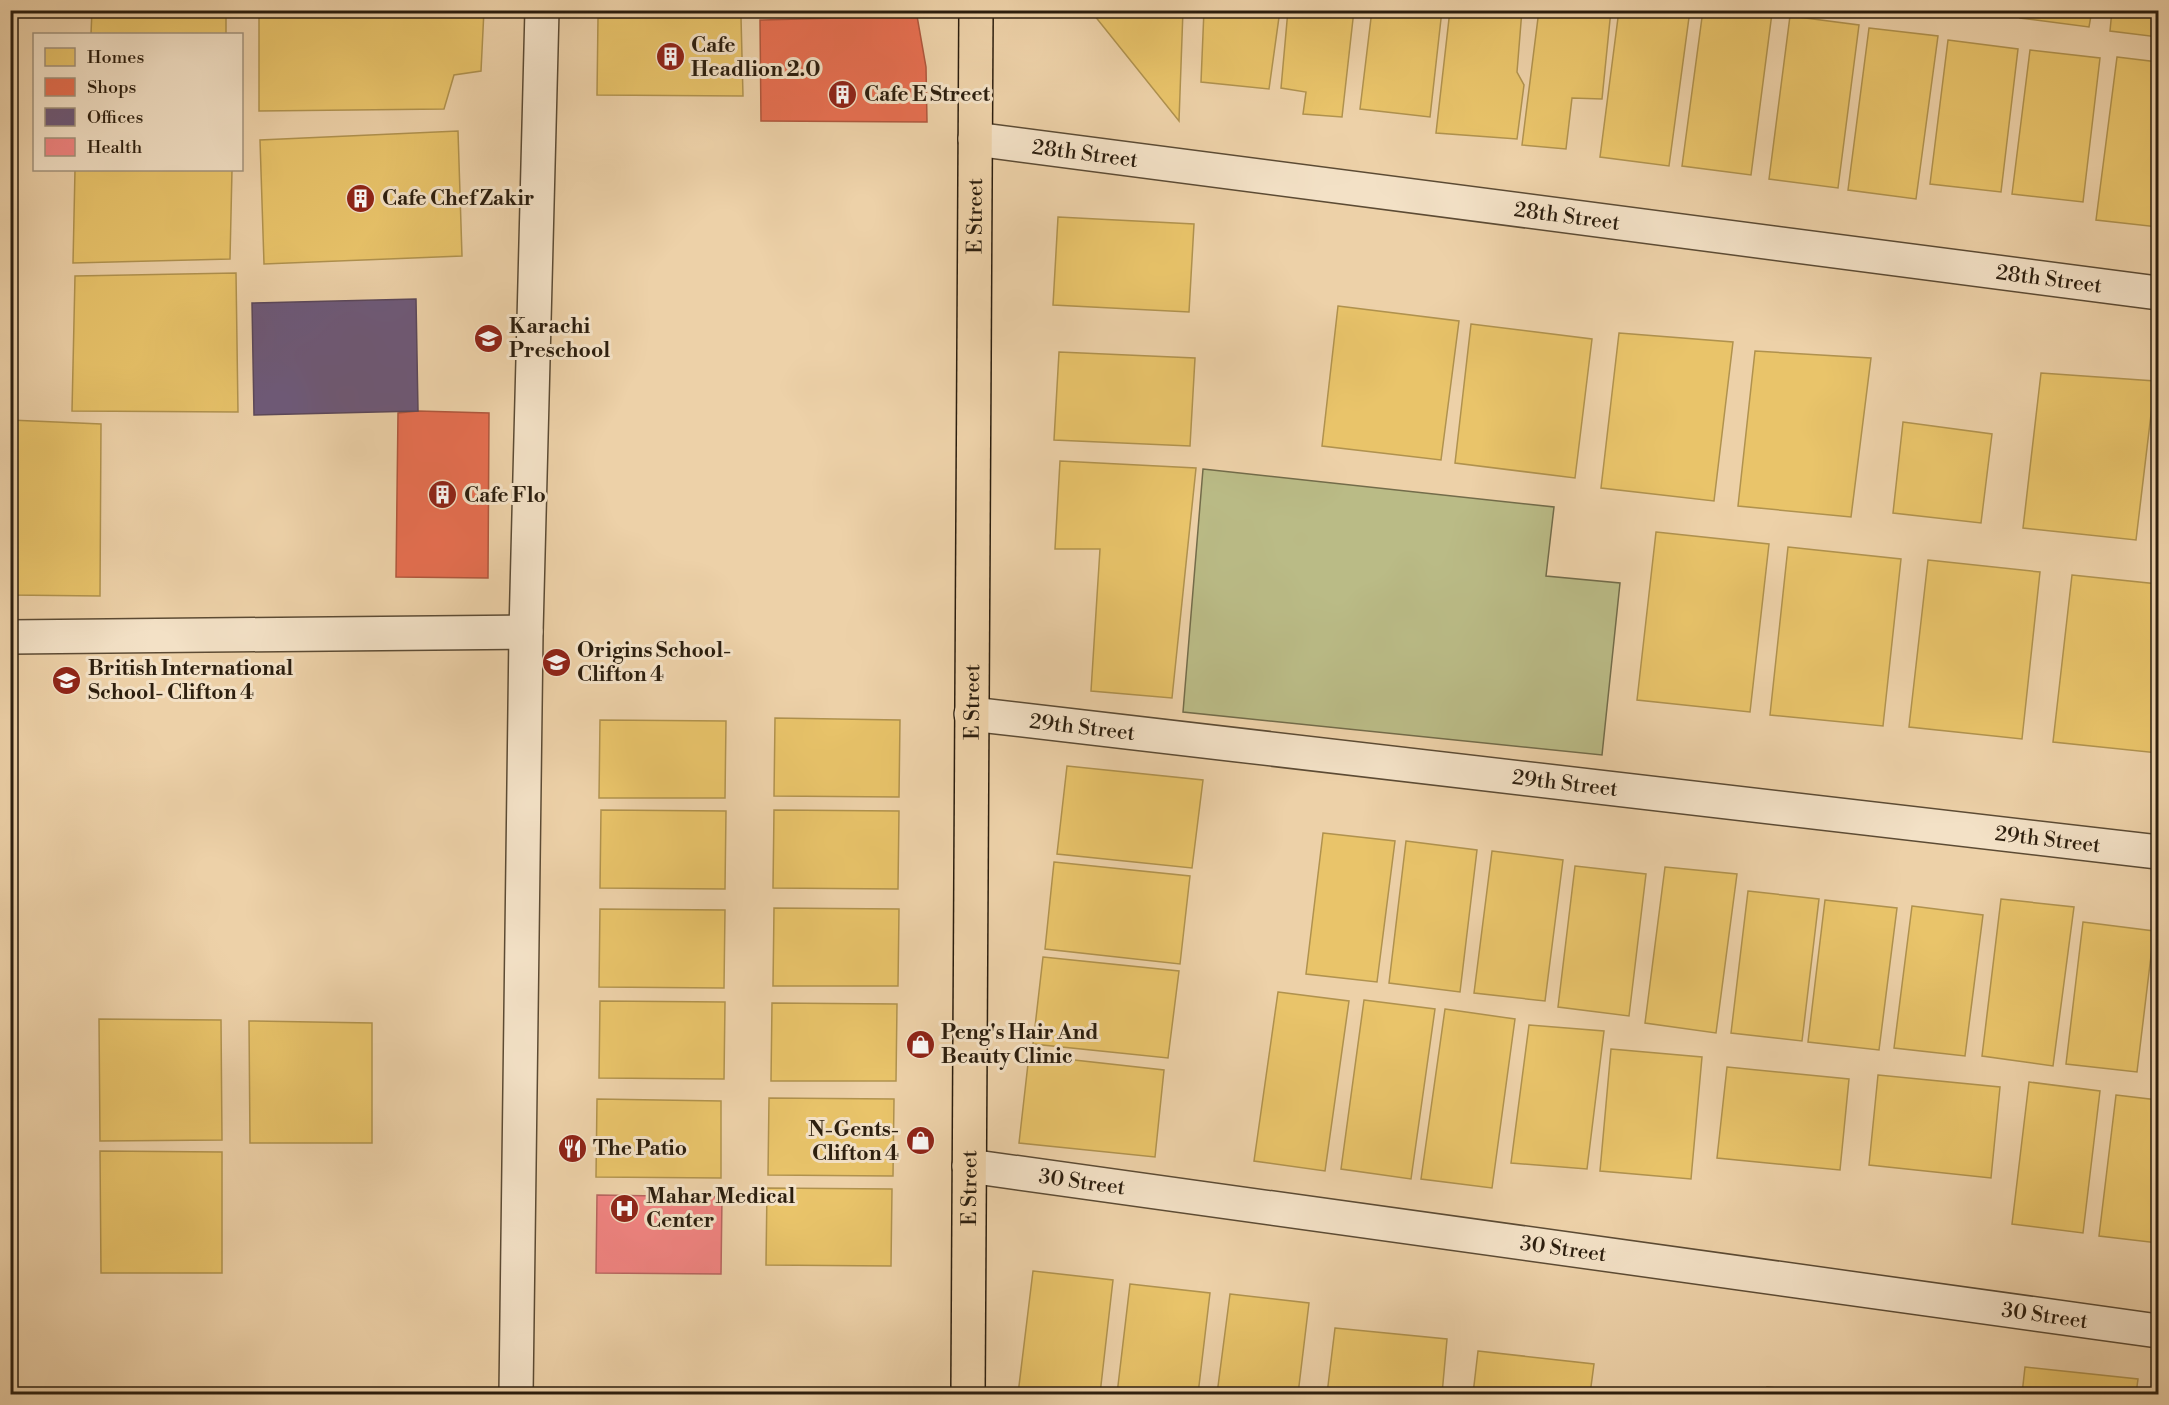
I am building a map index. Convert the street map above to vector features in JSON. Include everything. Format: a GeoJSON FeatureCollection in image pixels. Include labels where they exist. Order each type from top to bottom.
{"type":"FeatureCollection","features":[{"type":"Feature","properties":{"kind":"main road","name":"E Street"},"geometry":{"type":"LineString","coordinates":[[968,1395],[976,10]]}},
{"type":"Feature","properties":{"kind":"street"},"geometry":{"type":"LineString","coordinates":[[516,1395],[526,632],[542,10]]}},
{"type":"Feature","properties":{"kind":"street","name":"28th Street"},"geometry":{"type":"LineString","coordinates":[[975,139],[2158,293]]}},
{"type":"Feature","properties":{"kind":"street"},"geometry":{"type":"LineString","coordinates":[[10,637],[526,632]]}},
{"type":"Feature","properties":{"kind":"street","name":"29th Street"},"geometry":{"type":"LineString","coordinates":[[971,714],[2158,852]]}},
{"type":"Feature","properties":{"kind":"street","name":"30 Street"},"geometry":{"type":"LineString","coordinates":[[969,1166],[2158,1331]]}},
{"type":"Feature","properties":{"kind":"green space"},"geometry":{"type":"Polygon","coordinates":[[[1203,469],[1554,507],[1546,576],[1620,583],[1602,755],[1183,712],[1203,469]]]}},
{"type":"Feature","properties":{"kind":"building: Homes"},"geometry":{"type":"Polygon","coordinates":[[[92,10],[226,10],[226,33],[91,33],[92,10]]]}},
{"type":"Feature","properties":{"kind":"building: Homes"},"geometry":{"type":"Polygon","coordinates":[[[259,10],[484,10],[481,71],[454,75],[444,109],[259,111],[259,10]]]}},
{"type":"Feature","properties":{"kind":"building: Homes"},"geometry":{"type":"Polygon","coordinates":[[[1090,10],[1183,10],[1179,121],[1090,10]]]}},
{"type":"Feature","properties":{"kind":"building: Homes"},"geometry":{"type":"Polygon","coordinates":[[[1204,10],[1280,10],[1269,89],[1201,82],[1204,10]]]}},
{"type":"Feature","properties":{"kind":"building: Homes"},"geometry":{"type":"Polygon","coordinates":[[[1288,10],[1354,10],[1342,117],[1303,114],[1306,92],[1281,88],[1288,10]]]}},
{"type":"Feature","properties":{"kind":"building: Homes"},"geometry":{"type":"Polygon","coordinates":[[[1372,10],[1442,10],[1430,117],[1360,109],[1372,10]]]}},
{"type":"Feature","properties":{"kind":"building: Homes"},"geometry":{"type":"Polygon","coordinates":[[[1450,10],[1522,10],[1517,72],[1524,85],[1517,139],[1436,133],[1450,10]]]}},
{"type":"Feature","properties":{"kind":"building: Homes"},"geometry":{"type":"Polygon","coordinates":[[[1539,10],[1611,10],[1602,99],[1572,98],[1566,149],[1522,145],[1539,10]]]}},
{"type":"Feature","properties":{"kind":"building: Homes"},"geometry":{"type":"Polygon","coordinates":[[[1619,10],[1690,10],[1669,166],[1600,157],[1619,10]]]}},
{"type":"Feature","properties":{"kind":"building: Homes"},"geometry":{"type":"Polygon","coordinates":[[[1703,10],[1756,10],[1772,13],[1751,175],[1682,166],[1703,10]]]}},
{"type":"Feature","properties":{"kind":"building: Homes"},"geometry":{"type":"Polygon","coordinates":[[[2021,10],[2092,10],[2089,27],[2020,18],[2021,10]]]}},
{"type":"Feature","properties":{"kind":"building: Homes"},"geometry":{"type":"Polygon","coordinates":[[[2112,10],[2158,10],[2158,37],[2110,31],[2112,10]]]}},
{"type":"Feature","properties":{"kind":"building: Homes"},"geometry":{"type":"Polygon","coordinates":[[[1790,16],[1859,25],[1838,188],[1769,179],[1790,16]]]}},
{"type":"Feature","properties":{"kind":"building: Homes","name":"Cafe Headlion 2.0"},"geometry":{"type":"Polygon","coordinates":[[[741,17],[743,96],[597,95],[598,18],[741,17]]]}},
{"type":"Feature","properties":{"kind":"building: Homes"},"geometry":{"type":"Polygon","coordinates":[[[1869,28],[1938,36],[1916,199],[1848,190],[1869,28]]]}},
{"type":"Feature","properties":{"kind":"building: Homes"},"geometry":{"type":"Polygon","coordinates":[[[1948,40],[2018,49],[2001,192],[1930,184],[1948,40]]]}},
{"type":"Feature","properties":{"kind":"building: Homes"},"geometry":{"type":"Polygon","coordinates":[[[2030,50],[2100,58],[2083,202],[2012,194],[2030,50]]]}},
{"type":"Feature","properties":{"kind":"building: Homes"},"geometry":{"type":"Polygon","coordinates":[[[2117,57],[2158,62],[2158,227],[2096,220],[2117,57]]]}},
{"type":"Feature","properties":{"kind":"building: Homes","name":"Cafe Chef Zakir"},"geometry":{"type":"Polygon","coordinates":[[[458,131],[462,256],[264,264],[260,140],[458,131]]]}},
{"type":"Feature","properties":{"kind":"building: Homes"},"geometry":{"type":"Polygon","coordinates":[[[75,171],[232,171],[230,259],[73,263],[75,171]]]}},
{"type":"Feature","properties":{"kind":"building: Homes"},"geometry":{"type":"Polygon","coordinates":[[[1058,217],[1194,224],[1189,312],[1053,305],[1058,217]]]}},
{"type":"Feature","properties":{"kind":"building: Homes"},"geometry":{"type":"Polygon","coordinates":[[[236,273],[238,412],[72,411],[75,276],[236,273]]]}},
{"type":"Feature","properties":{"kind":"building: Homes"},"geometry":{"type":"Polygon","coordinates":[[[1338,306],[1459,321],[1441,460],[1322,446],[1338,306]]]}},
{"type":"Feature","properties":{"kind":"building: Homes"},"geometry":{"type":"Polygon","coordinates":[[[1471,324],[1592,339],[1575,478],[1455,463],[1471,324]]]}},
{"type":"Feature","properties":{"kind":"building: Homes"},"geometry":{"type":"Polygon","coordinates":[[[1619,333],[1733,342],[1714,501],[1601,488],[1619,333]]]}},
{"type":"Feature","properties":{"kind":"building: Homes"},"geometry":{"type":"Polygon","coordinates":[[[1755,351],[1871,358],[1851,517],[1738,506],[1755,351]]]}},
{"type":"Feature","properties":{"kind":"building: Homes"},"geometry":{"type":"Polygon","coordinates":[[[1059,352],[1195,358],[1190,446],[1054,440],[1059,352]]]}},
{"type":"Feature","properties":{"kind":"building: Homes"},"geometry":{"type":"Polygon","coordinates":[[[2041,373],[2155,381],[2136,540],[2023,528],[2041,373]]]}},
{"type":"Feature","properties":{"kind":"building: Homes"},"geometry":{"type":"Polygon","coordinates":[[[10,420],[101,424],[100,596],[10,595],[10,420]]]}},
{"type":"Feature","properties":{"kind":"building: Homes"},"geometry":{"type":"Polygon","coordinates":[[[1903,422],[1992,434],[1981,523],[1893,513],[1903,422]]]}},
{"type":"Feature","properties":{"kind":"building: Homes"},"geometry":{"type":"Polygon","coordinates":[[[1060,461],[1196,468],[1172,698],[1091,691],[1100,549],[1055,549],[1060,461]]]}},
{"type":"Feature","properties":{"kind":"building: Homes"},"geometry":{"type":"Polygon","coordinates":[[[1656,532],[1769,544],[1750,712],[1637,700],[1656,532]]]}},
{"type":"Feature","properties":{"kind":"building: Homes"},"geometry":{"type":"Polygon","coordinates":[[[1788,547],[1901,559],[1883,726],[1770,715],[1788,547]]]}},
{"type":"Feature","properties":{"kind":"building: Homes"},"geometry":{"type":"Polygon","coordinates":[[[1928,560],[2040,572],[2022,739],[1909,727],[1928,560]]]}},
{"type":"Feature","properties":{"kind":"building: Homes"},"geometry":{"type":"Polygon","coordinates":[[[2072,575],[2158,584],[2158,753],[2053,742],[2072,575]]]}},
{"type":"Feature","properties":{"kind":"building: Homes"},"geometry":{"type":"Polygon","coordinates":[[[775,718],[900,720],[899,797],[774,796],[775,718]]]}},
{"type":"Feature","properties":{"kind":"building: Homes"},"geometry":{"type":"Polygon","coordinates":[[[600,720],[726,721],[725,798],[599,798],[600,720]]]}},
{"type":"Feature","properties":{"kind":"building: Homes"},"geometry":{"type":"Polygon","coordinates":[[[1067,766],[1203,780],[1192,868],[1057,854],[1067,766]]]}},
{"type":"Feature","properties":{"kind":"building: Homes"},"geometry":{"type":"Polygon","coordinates":[[[601,810],[726,811],[725,889],[600,888],[601,810]]]}},
{"type":"Feature","properties":{"kind":"building: Homes"},"geometry":{"type":"Polygon","coordinates":[[[774,810],[899,811],[898,889],[773,888],[774,810]]]}},
{"type":"Feature","properties":{"kind":"building: Homes"},"geometry":{"type":"Polygon","coordinates":[[[1323,833],[1395,841],[1377,982],[1306,974],[1323,833]]]}},
{"type":"Feature","properties":{"kind":"building: Homes"},"geometry":{"type":"Polygon","coordinates":[[[1406,841],[1477,850],[1460,992],[1389,983],[1406,841]]]}},
{"type":"Feature","properties":{"kind":"building: Homes"},"geometry":{"type":"Polygon","coordinates":[[[1492,851],[1563,860],[1545,1001],[1474,993],[1492,851]]]}},
{"type":"Feature","properties":{"kind":"building: Homes"},"geometry":{"type":"Polygon","coordinates":[[[1054,862],[1190,876],[1180,964],[1045,949],[1054,862]]]}},
{"type":"Feature","properties":{"kind":"building: Homes"},"geometry":{"type":"Polygon","coordinates":[[[1575,866],[1646,874],[1629,1016],[1558,1007],[1575,866]]]}},
{"type":"Feature","properties":{"kind":"building: Homes"},"geometry":{"type":"Polygon","coordinates":[[[1665,867],[1737,874],[1716,1033],[1645,1023],[1665,867]]]}},
{"type":"Feature","properties":{"kind":"building: Homes"},"geometry":{"type":"Polygon","coordinates":[[[1748,891],[1819,899],[1802,1041],[1731,1033],[1748,891]]]}},
{"type":"Feature","properties":{"kind":"building: Homes"},"geometry":{"type":"Polygon","coordinates":[[[2001,899],[2074,907],[2053,1066],[1982,1056],[2001,899]]]}},
{"type":"Feature","properties":{"kind":"building: Homes"},"geometry":{"type":"Polygon","coordinates":[[[1825,900],[1897,908],[1879,1050],[1808,1042],[1825,900]]]}},
{"type":"Feature","properties":{"kind":"building: Homes"},"geometry":{"type":"Polygon","coordinates":[[[1912,906],[1983,915],[1965,1056],[1894,1048],[1912,906]]]}},
{"type":"Feature","properties":{"kind":"building: Homes"},"geometry":{"type":"Polygon","coordinates":[[[774,908],[899,909],[898,986],[773,986],[774,908]]]}},
{"type":"Feature","properties":{"kind":"building: Homes"},"geometry":{"type":"Polygon","coordinates":[[[600,909],[725,910],[724,988],[599,987],[600,909]]]}},
{"type":"Feature","properties":{"kind":"building: Homes"},"geometry":{"type":"Polygon","coordinates":[[[2083,922],[2154,931],[2137,1072],[2066,1064],[2083,922]]]}},
{"type":"Feature","properties":{"kind":"building: Homes"},"geometry":{"type":"Polygon","coordinates":[[[1043,957],[1179,971],[1168,1058],[1033,1044],[1043,957]]]}},
{"type":"Feature","properties":{"kind":"building: Homes"},"geometry":{"type":"Polygon","coordinates":[[[1278,992],[1349,1001],[1325,1171],[1254,1161],[1278,992]]]}},
{"type":"Feature","properties":{"kind":"building: Homes"},"geometry":{"type":"Polygon","coordinates":[[[1364,1000],[1435,1009],[1411,1179],[1341,1169],[1364,1000]]]}},
{"type":"Feature","properties":{"kind":"building: Homes"},"geometry":{"type":"Polygon","coordinates":[[[600,1001],[725,1002],[724,1079],[599,1078],[600,1001]]]}},
{"type":"Feature","properties":{"kind":"building: Homes"},"geometry":{"type":"Polygon","coordinates":[[[772,1003],[897,1004],[896,1081],[771,1081],[772,1003]]]}},
{"type":"Feature","properties":{"kind":"building: Homes"},"geometry":{"type":"Polygon","coordinates":[[[1445,1009],[1515,1019],[1492,1188],[1421,1179],[1445,1009]]]}},
{"type":"Feature","properties":{"kind":"building: Homes"},"geometry":{"type":"Polygon","coordinates":[[[99,1019],[221,1020],[222,1140],[100,1141],[99,1019]]]}},
{"type":"Feature","properties":{"kind":"building: Homes"},"geometry":{"type":"Polygon","coordinates":[[[249,1021],[372,1023],[372,1143],[250,1143],[249,1021]]]}},
{"type":"Feature","properties":{"kind":"building: Homes"},"geometry":{"type":"Polygon","coordinates":[[[1529,1025],[1604,1031],[1587,1169],[1511,1163],[1529,1025]]]}},
{"type":"Feature","properties":{"kind":"building: Homes"},"geometry":{"type":"Polygon","coordinates":[[[1611,1049],[1702,1057],[1691,1179],[1600,1171],[1611,1049]]]}},
{"type":"Feature","properties":{"kind":"building: Homes"},"geometry":{"type":"Polygon","coordinates":[[[1029,1055],[1164,1070],[1155,1157],[1019,1143],[1029,1055]]]}},
{"type":"Feature","properties":{"kind":"building: Homes"},"geometry":{"type":"Polygon","coordinates":[[[1727,1067],[1849,1079],[1840,1170],[1717,1158],[1727,1067]]]}},
{"type":"Feature","properties":{"kind":"building: Homes"},"geometry":{"type":"Polygon","coordinates":[[[1878,1075],[2000,1087],[1991,1178],[1869,1165],[1878,1075]]]}},
{"type":"Feature","properties":{"kind":"building: Homes"},"geometry":{"type":"Polygon","coordinates":[[[2029,1082],[2100,1091],[2083,1233],[2012,1224],[2029,1082]]]}},
{"type":"Feature","properties":{"kind":"building: Homes"},"geometry":{"type":"Polygon","coordinates":[[[2116,1095],[2158,1100],[2158,1243],[2099,1236],[2116,1095]]]}},
{"type":"Feature","properties":{"kind":"building: Homes"},"geometry":{"type":"Polygon","coordinates":[[[769,1098],[894,1099],[893,1176],[768,1175],[769,1098]]]}},
{"type":"Feature","properties":{"kind":"building: Homes"},"geometry":{"type":"Polygon","coordinates":[[[597,1099],[721,1101],[721,1178],[596,1177],[597,1099]]]}},
{"type":"Feature","properties":{"kind":"building: Homes"},"geometry":{"type":"Polygon","coordinates":[[[100,1151],[222,1152],[222,1273],[101,1273],[100,1151]]]}},
{"type":"Feature","properties":{"kind":"building: Homes"},"geometry":{"type":"Polygon","coordinates":[[[767,1188],[892,1189],[891,1266],[766,1265],[767,1188]]]}},
{"type":"Feature","properties":{"kind":"building: Homes"},"geometry":{"type":"Polygon","coordinates":[[[1033,1271],[1113,1280],[1100,1394],[1018,1394],[1033,1271]]]}},
{"type":"Feature","properties":{"kind":"building: Homes"},"geometry":{"type":"Polygon","coordinates":[[[1130,1284],[1210,1293],[1198,1394],[1117,1394],[1130,1284]]]}},
{"type":"Feature","properties":{"kind":"building: Homes"},"geometry":{"type":"Polygon","coordinates":[[[1230,1294],[1309,1303],[1298,1394],[1217,1394],[1230,1294]]]}},
{"type":"Feature","properties":{"kind":"building: Homes"},"geometry":{"type":"Polygon","coordinates":[[[1335,1328],[1447,1339],[1442,1394],[1327,1394],[1335,1328]]]}},
{"type":"Feature","properties":{"kind":"building: Homes"},"geometry":{"type":"Polygon","coordinates":[[[1478,1351],[1594,1364],[1590,1394],[1473,1394],[1478,1351]]]}},
{"type":"Feature","properties":{"kind":"building: Homes"},"geometry":{"type":"Polygon","coordinates":[[[2025,1367],[2138,1379],[2136,1394],[2022,1394],[2025,1367]]]}},
{"type":"Feature","properties":{"kind":"building: Homes"},"geometry":{"type":"Polygon","coordinates":[[[1767,1387],[1841,1394],[1767,1394],[1767,1387]]]}},
{"type":"Feature","properties":{"kind":"building: Shops","name":"Cafe E Street"},"geometry":{"type":"Polygon","coordinates":[[[917,16],[926,67],[927,122],[761,121],[760,20],[917,16]]]}},
{"type":"Feature","properties":{"kind":"building: Shops","name":"Cafe Flo"},"geometry":{"type":"Polygon","coordinates":[[[418,411],[489,413],[488,578],[396,577],[398,413],[418,411]]]}},
{"type":"Feature","properties":{"kind":"building: Offices"},"geometry":{"type":"Polygon","coordinates":[[[416,299],[418,411],[254,415],[252,303],[416,299]]]}},
{"type":"Feature","properties":{"kind":"building: Health"},"geometry":{"type":"Polygon","coordinates":[[[597,1195],[722,1197],[721,1274],[596,1273],[597,1195]]]}},
{"type":"Feature","properties":{"kind":"place","name":"Cafe Headlion 2.0"},"geometry":{"type":"Point","coordinates":[670,57]}},
{"type":"Feature","properties":{"kind":"place","name":"Cafe E Street"},"geometry":{"type":"Point","coordinates":[843,94]}},
{"type":"Feature","properties":{"kind":"place","name":"Cafe Chef Zakir"},"geometry":{"type":"Point","coordinates":[361,198]}},
{"type":"Feature","properties":{"kind":"place","name":"Karachi Preschool"},"geometry":{"type":"Point","coordinates":[488,338]}},
{"type":"Feature","properties":{"kind":"place","name":"Cafe Flo"},"geometry":{"type":"Point","coordinates":[443,495]}},
{"type":"Feature","properties":{"kind":"place","name":"Origins School- Clifton 4"},"geometry":{"type":"Point","coordinates":[556,662]}},
{"type":"Feature","properties":{"kind":"place","name":"British International School- Clifton 4"},"geometry":{"type":"Point","coordinates":[67,680]}},
{"type":"Feature","properties":{"kind":"place","name":"Peng's Hair And Beauty Clinic"},"geometry":{"type":"Point","coordinates":[920,1044]}},
{"type":"Feature","properties":{"kind":"place","name":"N-Gents- Clifton 4"},"geometry":{"type":"Point","coordinates":[920,1141]}},
{"type":"Feature","properties":{"kind":"place","name":"The Patio"},"geometry":{"type":"Point","coordinates":[572,1148]}},
{"type":"Feature","properties":{"kind":"place","name":"Mahar Medical Center"},"geometry":{"type":"Point","coordinates":[625,1208]}}]}
